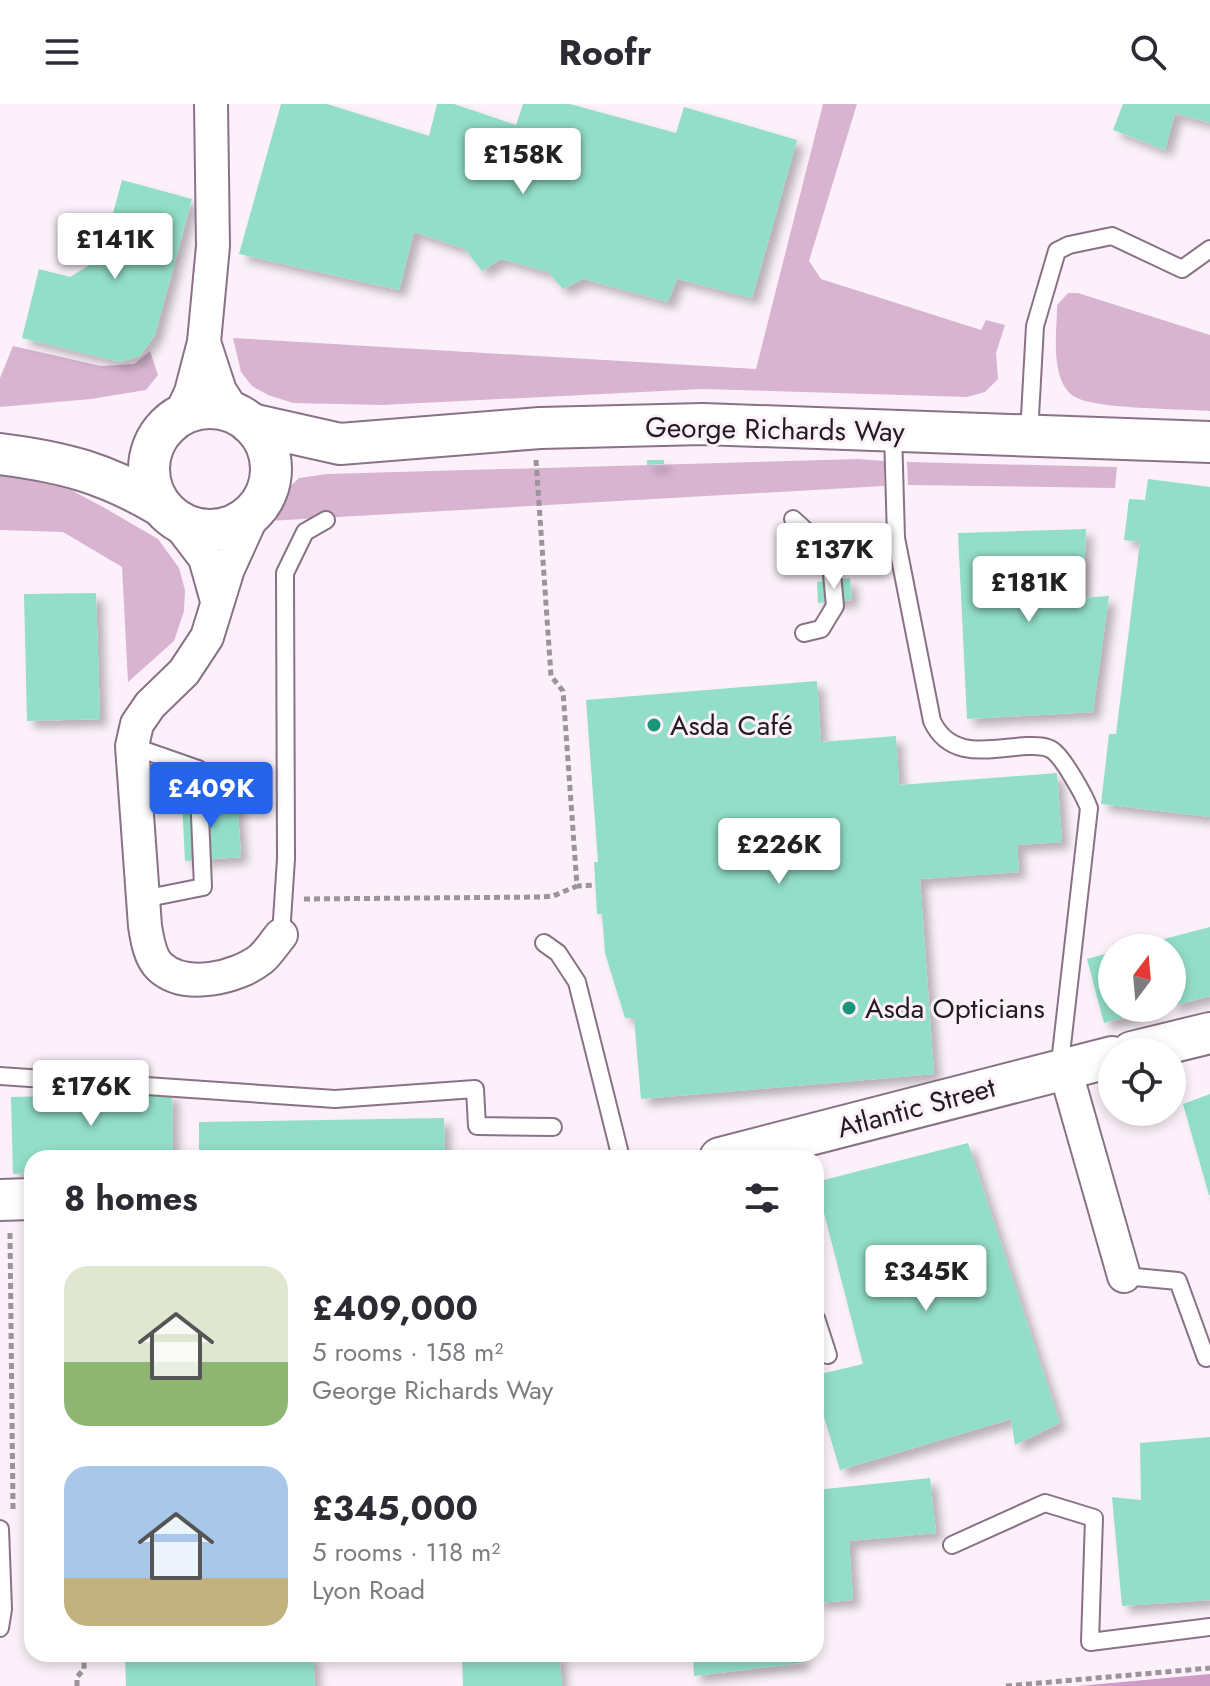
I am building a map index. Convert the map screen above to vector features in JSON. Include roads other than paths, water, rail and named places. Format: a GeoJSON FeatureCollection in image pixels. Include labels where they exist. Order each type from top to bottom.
{"type":"FeatureCollection","features":[{"type":"Feature","properties":{"kind":"street"},"geometry":{"type":"LineString","coordinates":[[203,108],[213,246],[204,342],[191,392],[154,446],[149,466],[151,487],[205,558],[217,601]]}},
{"type":"Feature","properties":{"kind":"street"},"geometry":{"type":"LineString","coordinates":[[0,454],[73,466],[132,489],[196,529],[216,530],[237,525],[260,504],[271,476],[270,457],[264,439],[220,391],[204,342]]}},
{"type":"Feature","properties":{"kind":"street"},"geometry":{"type":"LineString","coordinates":[[73,466],[105,463],[124,456],[143,446],[172,422],[207,409],[243,419]]}},
{"type":"Feature","properties":{"kind":"street","name":"George Richards Way"},"geometry":{"type":"LineString","coordinates":[[243,419],[340,444]]}},
{"type":"Feature","properties":{"kind":"street","name":"George Richards Way"},"geometry":{"type":"LineString","coordinates":[[281,935],[262,958],[237,973],[200,979],[177,977],[158,966],[149,948],[143,899],[132,746],[137,724],[150,705],[184,672],[207,637],[239,543],[260,504],[283,472],[311,454],[340,444],[510,430],[703,424],[1210,442]]}},
{"type":"Feature","properties":{"kind":"street"},"geometry":{"type":"LineString","coordinates":[[1186,1039],[1210,1033]]}},
{"type":"Feature","properties":{"kind":"street","name":"Atlantic Street"},"geometry":{"type":"LineString","coordinates":[[776,1150],[1098,1061]]}},
{"type":"Feature","properties":{"kind":"street"},"geometry":{"type":"LineString","coordinates":[[1065,1069],[1124,1276]]}},
{"type":"Feature","properties":{"kind":"lane"},"geometry":{"type":"LineString","coordinates":[[1029,434],[1035,326],[1057,251],[1069,245],[1112,236],[1182,269],[1210,249]]}},
{"type":"Feature","properties":{"kind":"lane"},"geometry":{"type":"LineString","coordinates":[[893,431],[896,538],[932,721],[939,736],[951,745],[969,749],[1039,746],[1052,749],[1083,793],[1089,808],[1061,1054],[1065,1069]]}},
{"type":"Feature","properties":{"kind":"lane"},"geometry":{"type":"LineString","coordinates":[[793,519],[830,553],[835,606],[821,629],[804,633]]}},
{"type":"Feature","properties":{"kind":"lane"},"geometry":{"type":"LineString","coordinates":[[281,935],[284,899],[285,573],[305,532],[326,520]]}},
{"type":"Feature","properties":{"kind":"lane"},"geometry":{"type":"LineString","coordinates":[[132,746],[198,769],[203,887],[143,899]]}},
{"type":"Feature","properties":{"kind":"lane"},"geometry":{"type":"LineString","coordinates":[[544,943],[558,953],[577,982],[619,1150]]}},
{"type":"Feature","properties":{"kind":"lane"},"geometry":{"type":"LineString","coordinates":[[0,1076],[335,1099],[475,1089],[477,1126],[553,1127]]}},
{"type":"Feature","properties":{"kind":"lane"},"geometry":{"type":"LineString","coordinates":[[1124,1276],[1178,1281],[1206,1358],[1210,1355]]}},
{"type":"Feature","properties":{"kind":"lane"},"geometry":{"type":"LineString","coordinates":[[824,1343],[828,1355]]}},
{"type":"Feature","properties":{"kind":"lane"},"geometry":{"type":"LineString","coordinates":[[952,1545],[1045,1503],[1068,1508],[1094,1518],[1090,1642],[1210,1627]]}},
{"type":"Feature","properties":{"kind":"lane"},"geometry":{"type":"LineString","coordinates":[[0,1628],[7,1527]]}},
{"type":"Feature","properties":{"kind":"place","name":"Asda Café"},"geometry":{"type":"Point","coordinates":[654,725]}},
{"type":"Feature","properties":{"kind":"place","name":"Asda Opticians"},"geometry":{"type":"Point","coordinates":[849,1008]}}]}
